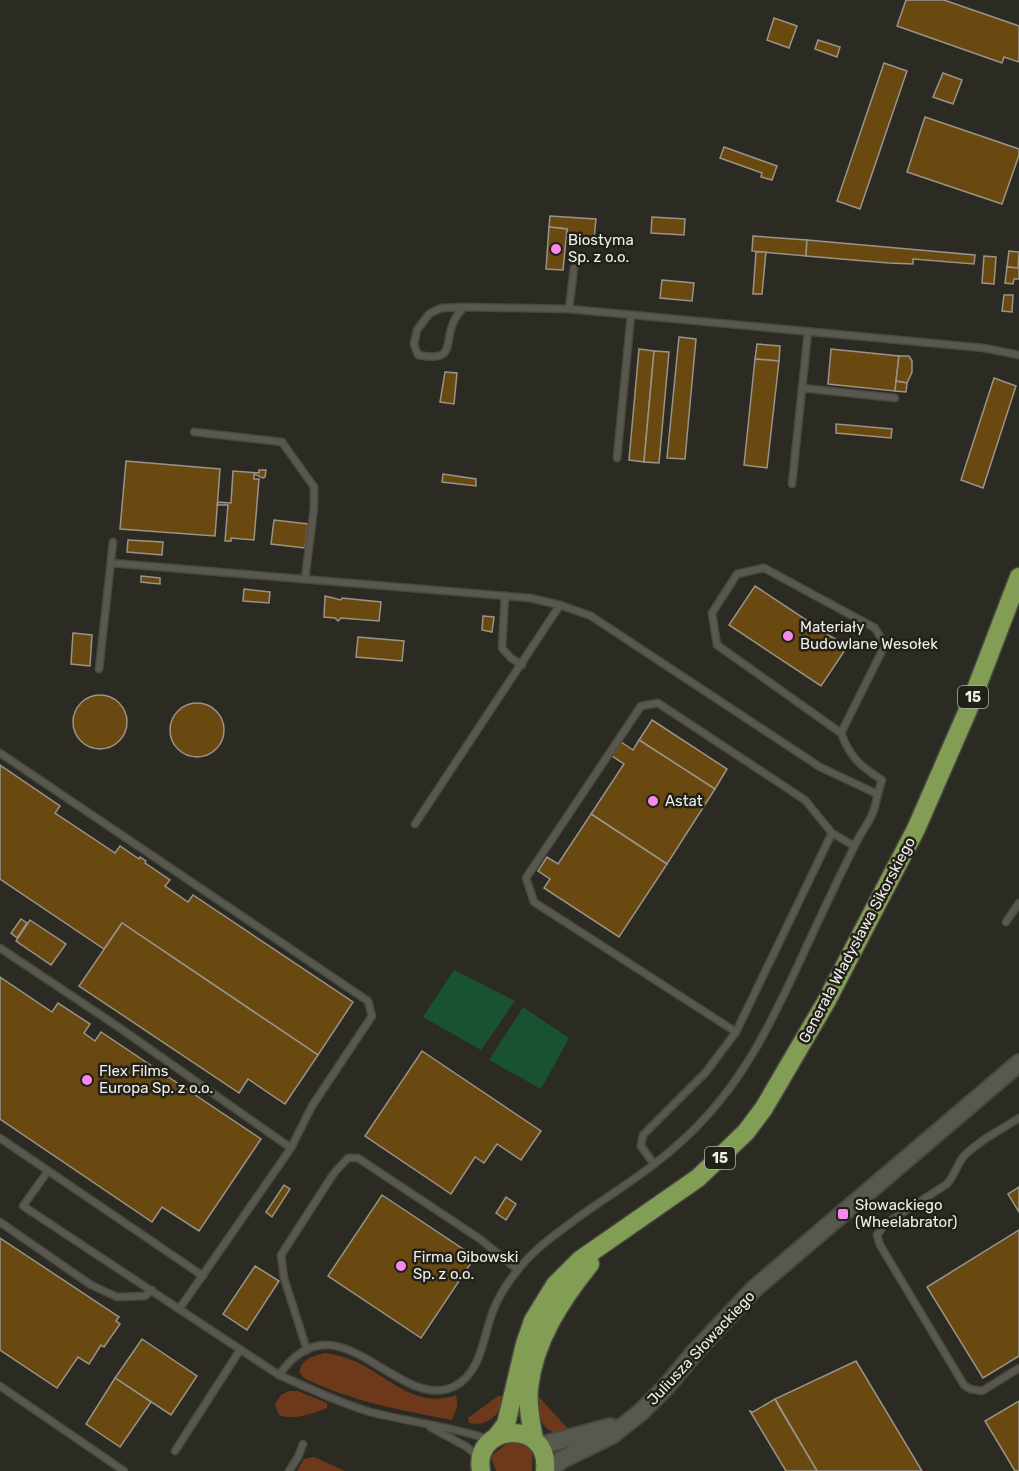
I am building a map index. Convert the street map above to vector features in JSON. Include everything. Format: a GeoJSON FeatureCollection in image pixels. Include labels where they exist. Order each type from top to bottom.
{"type":"FeatureCollection","features":[{"type":"Feature","properties":{"kind":"main road","name":"Generała Władysława Sikorskiego"},"geometry":{"type":"LineString","coordinates":[[494,1438],[506,1424],[525,1344],[539,1310],[565,1274],[580,1260],[713,1166],[746,1132],[764,1108],[831,992],[919,823],[968,710],[1019,577]]}},
{"type":"Feature","properties":{"kind":"main road","name":"Generała Władysława Sikorskiego"},"geometry":{"type":"LineString","coordinates":[[537,1443],[529,1408],[529,1388],[542,1341],[559,1305],[608,1241]]}},
{"type":"Feature","properties":{"kind":"main road"},"geometry":{"type":"LineString","coordinates":[[494,1438],[516,1432],[537,1443]]}},
{"type":"Feature","properties":{"kind":"main road","name":"15"},"geometry":{"type":"LineString","coordinates":[[479,1466],[485,1448],[494,1438]]}},
{"type":"Feature","properties":{"kind":"main road","name":"15"},"geometry":{"type":"LineString","coordinates":[[537,1443],[544,1455],[547,1471]]}},
{"type":"Feature","properties":{"kind":"street","name":"Juliusza Słowackiego"},"geometry":{"type":"LineString","coordinates":[[547,1471],[561,1460],[612,1435],[654,1401],[695,1352],[754,1289],[1019,1063]]}},
{"type":"Feature","properties":{"kind":"street","name":"Juliusza Słowackiego"},"geometry":{"type":"LineString","coordinates":[[537,1443],[628,1422]]}},
{"type":"Feature","properties":{"kind":"lane"},"geometry":{"type":"LineString","coordinates":[[569,309],[574,268]]}},
{"type":"Feature","properties":{"kind":"lane"},"geometry":{"type":"LineString","coordinates":[[464,307],[455,318],[447,350],[439,356],[418,355],[414,344],[417,330],[429,314],[441,308],[464,307],[569,309],[984,348],[1019,355]]}},
{"type":"Feature","properties":{"kind":"lane"},"geometry":{"type":"LineString","coordinates":[[617,458],[631,315]]}},
{"type":"Feature","properties":{"kind":"lane"},"geometry":{"type":"LineString","coordinates":[[792,484],[808,332]]}},
{"type":"Feature","properties":{"kind":"lane"},"geometry":{"type":"LineString","coordinates":[[802,388],[895,398]]}},
{"type":"Feature","properties":{"kind":"lane"},"geometry":{"type":"LineString","coordinates":[[194,432],[282,442],[314,487],[314,508],[305,579]]}},
{"type":"Feature","properties":{"kind":"lane"},"geometry":{"type":"LineString","coordinates":[[99,669],[113,542]]}},
{"type":"Feature","properties":{"kind":"lane"},"geometry":{"type":"LineString","coordinates":[[111,563],[505,596],[560,604],[591,616],[820,767],[877,794]]}},
{"type":"Feature","properties":{"kind":"lane"},"geometry":{"type":"LineString","coordinates":[[279,1375],[288,1363],[307,1350],[330,1345],[340,1346],[360,1354],[420,1388],[441,1390],[453,1387],[471,1372],[493,1310],[518,1270],[544,1244],[654,1164],[703,1121],[748,1063],[774,1017],[854,846],[874,810],[882,780],[867,771],[849,752],[841,733],[717,645],[712,613],[737,574],[764,568],[875,628],[885,645],[841,733]]}},
{"type":"Feature","properties":{"kind":"lane"},"geometry":{"type":"LineString","coordinates":[[505,596],[502,648],[522,665]]}},
{"type":"Feature","properties":{"kind":"lane"},"geometry":{"type":"LineString","coordinates":[[415,824],[522,665],[560,604]]}},
{"type":"Feature","properties":{"kind":"lane"},"geometry":{"type":"LineString","coordinates":[[736,1032],[534,902],[526,878],[641,705],[658,703],[805,800],[832,833],[854,846]]}},
{"type":"Feature","properties":{"kind":"lane"},"geometry":{"type":"LineString","coordinates":[[0,753],[368,1001],[372,1016],[312,1106],[291,1148],[180,1308]]}},
{"type":"Feature","properties":{"kind":"lane"},"geometry":{"type":"LineString","coordinates":[[654,1164],[641,1146],[643,1135],[706,1072],[736,1032],[832,833]]}},
{"type":"Feature","properties":{"kind":"lane"},"geometry":{"type":"LineString","coordinates":[[1006,922],[1019,903]]}},
{"type":"Feature","properties":{"kind":"lane"},"geometry":{"type":"LineString","coordinates":[[0,948],[117,1026],[291,1148]]}},
{"type":"Feature","properties":{"kind":"lane"},"geometry":{"type":"LineString","coordinates":[[1019,1118],[972,1149],[962,1158],[947,1184],[885,1224],[877,1235],[880,1245],[964,1385],[970,1389],[982,1391],[1019,1368]]}},
{"type":"Feature","properties":{"kind":"lane"},"geometry":{"type":"LineString","coordinates":[[0,1138],[203,1276]]}},
{"type":"Feature","properties":{"kind":"lane"},"geometry":{"type":"LineString","coordinates":[[307,1350],[284,1278],[281,1255],[334,1173],[348,1158],[358,1158],[480,1239],[518,1270]]}},
{"type":"Feature","properties":{"kind":"lane"},"geometry":{"type":"LineString","coordinates":[[48,1170],[23,1206],[279,1375],[367,1411],[494,1438]]}},
{"type":"Feature","properties":{"kind":"lane"},"geometry":{"type":"LineString","coordinates":[[0,1222],[91,1285],[117,1297],[145,1296],[152,1290]]}},
{"type":"Feature","properties":{"kind":"lane"},"geometry":{"type":"LineString","coordinates":[[175,1451],[240,1350]]}},
{"type":"Feature","properties":{"kind":"lane"},"geometry":{"type":"LineString","coordinates":[[0,1386],[124,1471]]}},
{"type":"Feature","properties":{"kind":"lane"},"geometry":{"type":"LineString","coordinates":[[424,1424],[467,1448],[479,1466]]}},
{"type":"Feature","properties":{"kind":"lane"},"geometry":{"type":"LineString","coordinates":[[289,1471],[303,1444]]}},
{"type":"Feature","properties":{"kind":"shaded area"},"geometry":{"type":"Polygon","coordinates":[[[454,970],[515,1001],[481,1050],[423,1017],[454,970]]]}},
{"type":"Feature","properties":{"kind":"shaded area"},"geometry":{"type":"Polygon","coordinates":[[[523,1007],[569,1038],[541,1089],[489,1060],[523,1007]]]}},
{"type":"Feature","properties":{"kind":"shaded area"},"geometry":{"type":"Polygon","coordinates":[[[325,1353],[356,1362],[417,1396],[442,1398],[456,1395],[457,1406],[452,1420],[358,1399],[304,1378],[300,1373],[302,1364],[312,1357],[325,1353]]]}},
{"type":"Feature","properties":{"kind":"shaded area"},"geometry":{"type":"Polygon","coordinates":[[[289,1391],[298,1391],[327,1403],[327,1408],[297,1417],[279,1415],[275,1404],[281,1395],[289,1391]]]}},
{"type":"Feature","properties":{"kind":"shaded area"},"geometry":{"type":"Polygon","coordinates":[[[498,1396],[502,1396],[501,1403],[492,1418],[482,1423],[469,1423],[468,1418],[498,1396]]]}},
{"type":"Feature","properties":{"kind":"shaded area"},"geometry":{"type":"Polygon","coordinates":[[[537,1398],[540,1398],[570,1431],[561,1433],[548,1430],[541,1420],[537,1398]]]}},
{"type":"Feature","properties":{"kind":"shaded area"},"geometry":{"type":"Polygon","coordinates":[[[511,1441],[519,1441],[528,1446],[532,1454],[532,1471],[496,1471],[491,1456],[511,1441]]]}},
{"type":"Feature","properties":{"kind":"shaded area"},"geometry":{"type":"Polygon","coordinates":[[[314,1457],[345,1471],[297,1471],[304,1459],[314,1457]]]}},
{"type":"Feature","properties":{"kind":"building"},"geometry":{"type":"Polygon","coordinates":[[[906,0],[944,0],[1019,26],[1019,62],[1004,57],[1002,63],[897,26],[906,0]]]}},
{"type":"Feature","properties":{"kind":"building"},"geometry":{"type":"Polygon","coordinates":[[[774,18],[797,26],[789,48],[767,40],[774,18]]]}},
{"type":"Feature","properties":{"kind":"building"},"geometry":{"type":"Polygon","coordinates":[[[818,40],[840,47],[837,57],[815,49],[818,40]]]}},
{"type":"Feature","properties":{"kind":"building"},"geometry":{"type":"Polygon","coordinates":[[[884,63],[907,71],[860,209],[837,201],[884,63]]]}},
{"type":"Feature","properties":{"kind":"building"},"geometry":{"type":"Polygon","coordinates":[[[943,73],[962,80],[953,104],[933,97],[943,73]]]}},
{"type":"Feature","properties":{"kind":"building"},"geometry":{"type":"Polygon","coordinates":[[[925,117],[1019,149],[1002,204],[907,172],[925,117]]]}},
{"type":"Feature","properties":{"kind":"building"},"geometry":{"type":"Polygon","coordinates":[[[724,147],[777,166],[772,180],[761,177],[762,173],[720,158],[724,147]]]}},
{"type":"Feature","properties":{"kind":"building"},"geometry":{"type":"Polygon","coordinates":[[[550,216],[596,219],[594,239],[567,237],[567,229],[549,227],[550,216]]]}},
{"type":"Feature","properties":{"kind":"building"},"geometry":{"type":"Polygon","coordinates":[[[652,217],[685,219],[684,235],[651,233],[652,217]]]}},
{"type":"Feature","properties":{"kind":"building","name":"Biostyma Sp. z o.o."},"geometry":{"type":"Polygon","coordinates":[[[549,227],[567,229],[563,270],[546,269],[549,227]]]}},
{"type":"Feature","properties":{"kind":"building"},"geometry":{"type":"Polygon","coordinates":[[[753,236],[807,240],[806,256],[752,251],[753,236]]]}},
{"type":"Feature","properties":{"kind":"building"},"geometry":{"type":"Polygon","coordinates":[[[807,240],[975,255],[974,264],[913,259],[913,264],[889,263],[806,256],[807,240]]]}},
{"type":"Feature","properties":{"kind":"building"},"geometry":{"type":"Polygon","coordinates":[[[1009,251],[1019,252],[1018,268],[1007,267],[1009,251]]]}},
{"type":"Feature","properties":{"kind":"building"},"geometry":{"type":"Polygon","coordinates":[[[756,252],[766,252],[762,294],[753,294],[756,252]]]}},
{"type":"Feature","properties":{"kind":"building"},"geometry":{"type":"Polygon","coordinates":[[[984,256],[996,257],[994,284],[982,283],[984,256]]]}},
{"type":"Feature","properties":{"kind":"building"},"geometry":{"type":"Polygon","coordinates":[[[1007,267],[1019,268],[1019,279],[1014,279],[1013,284],[1005,283],[1007,267]]]}},
{"type":"Feature","properties":{"kind":"building"},"geometry":{"type":"Polygon","coordinates":[[[662,280],[694,283],[692,301],[660,298],[662,280]]]}},
{"type":"Feature","properties":{"kind":"building"},"geometry":{"type":"Polygon","coordinates":[[[1004,295],[1013,295],[1012,312],[1002,311],[1004,295]]]}},
{"type":"Feature","properties":{"kind":"building"},"geometry":{"type":"Polygon","coordinates":[[[679,337],[696,339],[685,459],[667,458],[679,337]]]}},
{"type":"Feature","properties":{"kind":"building"},"geometry":{"type":"Polygon","coordinates":[[[757,344],[780,346],[779,361],[755,359],[757,344]]]}},
{"type":"Feature","properties":{"kind":"building"},"geometry":{"type":"Polygon","coordinates":[[[639,349],[654,351],[644,462],[629,460],[639,349]]]}},
{"type":"Feature","properties":{"kind":"building"},"geometry":{"type":"Polygon","coordinates":[[[831,349],[899,356],[895,391],[828,384],[831,349]]]}},
{"type":"Feature","properties":{"kind":"building"},"geometry":{"type":"Polygon","coordinates":[[[654,351],[669,352],[659,463],[644,462],[654,351]]]}},
{"type":"Feature","properties":{"kind":"building"},"geometry":{"type":"Polygon","coordinates":[[[899,356],[909,356],[912,361],[912,372],[907,383],[896,381],[899,356]]]}},
{"type":"Feature","properties":{"kind":"building"},"geometry":{"type":"Polygon","coordinates":[[[755,359],[779,361],[767,468],[744,465],[755,359]]]}},
{"type":"Feature","properties":{"kind":"building"},"geometry":{"type":"Polygon","coordinates":[[[445,372],[457,373],[454,404],[440,402],[445,372]]]}},
{"type":"Feature","properties":{"kind":"building"},"geometry":{"type":"Polygon","coordinates":[[[994,378],[1016,386],[983,488],[961,480],[994,378]]]}},
{"type":"Feature","properties":{"kind":"building"},"geometry":{"type":"Polygon","coordinates":[[[896,381],[907,383],[906,392],[895,391],[896,381]]]}},
{"type":"Feature","properties":{"kind":"building"},"geometry":{"type":"Polygon","coordinates":[[[836,424],[892,429],[891,438],[836,433],[836,424]]]}},
{"type":"Feature","properties":{"kind":"building"},"geometry":{"type":"Polygon","coordinates":[[[126,461],[220,469],[215,536],[120,529],[126,461]]]}},
{"type":"Feature","properties":{"kind":"building"},"geometry":{"type":"Polygon","coordinates":[[[259,470],[266,470],[263,478],[254,474],[254,479],[259,479],[254,540],[231,538],[231,541],[225,541],[228,505],[217,505],[218,502],[231,503],[233,471],[259,473],[259,470]]]}},
{"type":"Feature","properties":{"kind":"building"},"geometry":{"type":"Polygon","coordinates":[[[443,474],[476,479],[476,486],[442,482],[443,474]]]}},
{"type":"Feature","properties":{"kind":"building"},"geometry":{"type":"Polygon","coordinates":[[[274,520],[308,524],[305,548],[271,544],[274,520]]]}},
{"type":"Feature","properties":{"kind":"building"},"geometry":{"type":"Polygon","coordinates":[[[128,540],[163,542],[162,555],[127,552],[128,540]]]}},
{"type":"Feature","properties":{"kind":"building"},"geometry":{"type":"Polygon","coordinates":[[[141,576],[160,578],[160,584],[141,582],[141,576]]]}},
{"type":"Feature","properties":{"kind":"building","name":"Materiały Budowlane Wesołek"},"geometry":{"type":"Polygon","coordinates":[[[755,586],[847,647],[821,686],[729,625],[755,586]]]}},
{"type":"Feature","properties":{"kind":"building"},"geometry":{"type":"Polygon","coordinates":[[[244,589],[270,592],[269,603],[243,601],[244,589]]]}},
{"type":"Feature","properties":{"kind":"building"},"geometry":{"type":"Polygon","coordinates":[[[325,596],[341,600],[342,598],[381,602],[379,621],[341,618],[338,621],[335,618],[324,617],[325,596]]]}},
{"type":"Feature","properties":{"kind":"building"},"geometry":{"type":"Polygon","coordinates":[[[483,616],[494,617],[492,632],[482,630],[483,616]]]}},
{"type":"Feature","properties":{"kind":"building"},"geometry":{"type":"Polygon","coordinates":[[[73,633],[92,635],[90,666],[71,664],[73,633]]]}},
{"type":"Feature","properties":{"kind":"building"},"geometry":{"type":"Polygon","coordinates":[[[358,637],[404,641],[402,661],[356,657],[358,637]]]}},
{"type":"Feature","properties":{"kind":"building"},"geometry":{"type":"Polygon","coordinates":[[[95,695],[105,695],[115,699],[123,707],[127,722],[123,737],[115,745],[105,749],[95,749],[85,745],[77,737],[73,727],[73,717],[77,707],[85,699],[95,695]]]}},
{"type":"Feature","properties":{"kind":"building"},"geometry":{"type":"Polygon","coordinates":[[[192,703],[202,703],[212,707],[220,715],[224,730],[220,745],[212,753],[202,757],[192,757],[182,753],[174,745],[170,735],[170,725],[174,715],[182,707],[192,703]]]}},
{"type":"Feature","properties":{"kind":"building"},"geometry":{"type":"Polygon","coordinates":[[[652,720],[727,769],[715,789],[639,740],[652,720]]]}},
{"type":"Feature","properties":{"kind":"building","name":"Astat"},"geometry":{"type":"Polygon","coordinates":[[[639,740],[715,789],[667,864],[591,814],[624,764],[612,756],[621,742],[633,750],[639,740]]]}},
{"type":"Feature","properties":{"kind":"building"},"geometry":{"type":"Polygon","coordinates":[[[0,765],[60,806],[55,813],[115,853],[120,846],[139,859],[140,857],[170,880],[165,886],[188,902],[193,895],[353,1002],[318,1055],[122,923],[104,949],[0,879],[0,765]]]}},
{"type":"Feature","properties":{"kind":"building"},"geometry":{"type":"Polygon","coordinates":[[[591,814],[667,864],[619,937],[544,888],[550,879],[538,871],[547,857],[558,864],[591,814]]]}},
{"type":"Feature","properties":{"kind":"building"},"geometry":{"type":"Polygon","coordinates":[[[21,919],[27,923],[17,938],[11,933],[21,919]]]}},
{"type":"Feature","properties":{"kind":"building"},"geometry":{"type":"Polygon","coordinates":[[[30,920],[66,944],[51,965],[16,941],[30,920]]]}},
{"type":"Feature","properties":{"kind":"building"},"geometry":{"type":"Polygon","coordinates":[[[122,923],[318,1055],[285,1104],[248,1079],[239,1093],[79,986],[122,923]]]}},
{"type":"Feature","properties":{"kind":"building","name":"Flex Films Europa Sp. z o.o."},"geometry":{"type":"Polygon","coordinates":[[[0,977],[52,1012],[58,1003],[90,1024],[84,1033],[95,1041],[101,1032],[261,1139],[199,1231],[162,1207],[152,1222],[0,1119],[0,977]]]}},
{"type":"Feature","properties":{"kind":"building"},"geometry":{"type":"Polygon","coordinates":[[[422,1051],[541,1131],[521,1160],[497,1144],[484,1163],[475,1157],[451,1194],[365,1136],[422,1051]]]}},
{"type":"Feature","properties":{"kind":"building"},"geometry":{"type":"Polygon","coordinates":[[[284,1185],[290,1189],[272,1217],[266,1212],[284,1185]]]}},
{"type":"Feature","properties":{"kind":"building"},"geometry":{"type":"Polygon","coordinates":[[[1019,1187],[1019,1212],[1008,1194],[1019,1187]]]}},
{"type":"Feature","properties":{"kind":"building","name":"Firma Gibowski Sp. z o.o."},"geometry":{"type":"Polygon","coordinates":[[[382,1195],[475,1257],[421,1338],[328,1276],[382,1195]]]}},
{"type":"Feature","properties":{"kind":"building"},"geometry":{"type":"Polygon","coordinates":[[[506,1197],[516,1204],[506,1220],[496,1213],[506,1197]]]}},
{"type":"Feature","properties":{"kind":"building"},"geometry":{"type":"Polygon","coordinates":[[[1019,1230],[1019,1356],[983,1378],[927,1287],[1019,1230]]]}},
{"type":"Feature","properties":{"kind":"building"},"geometry":{"type":"Polygon","coordinates":[[[0,1238],[119,1317],[116,1321],[120,1324],[104,1347],[101,1345],[89,1364],[78,1357],[57,1388],[0,1350],[0,1238]]]}},
{"type":"Feature","properties":{"kind":"building"},"geometry":{"type":"Polygon","coordinates":[[[255,1266],[279,1281],[247,1330],[223,1314],[255,1266]]]}},
{"type":"Feature","properties":{"kind":"building"},"geometry":{"type":"Polygon","coordinates":[[[142,1339],[197,1376],[171,1415],[115,1378],[142,1339]]]}},
{"type":"Feature","properties":{"kind":"building"},"geometry":{"type":"Polygon","coordinates":[[[856,1361],[922,1471],[817,1471],[775,1399],[856,1361]]]}},
{"type":"Feature","properties":{"kind":"building"},"geometry":{"type":"Polygon","coordinates":[[[115,1378],[151,1402],[120,1447],[86,1424],[115,1378]]]}},
{"type":"Feature","properties":{"kind":"building"},"geometry":{"type":"Polygon","coordinates":[[[775,1399],[817,1471],[786,1471],[750,1411],[753,1412],[775,1399]]]}},
{"type":"Feature","properties":{"kind":"building"},"geometry":{"type":"Polygon","coordinates":[[[1019,1401],[1019,1471],[1015,1471],[985,1421],[1019,1401]]]}},
{"type":"Feature","properties":{"kind":"place","name":"Biostyma Sp. z o.o."},"geometry":{"type":"Point","coordinates":[556,249]}},
{"type":"Feature","properties":{"kind":"place","name":"Materiały Budowlane Wesołek"},"geometry":{"type":"Point","coordinates":[788,636]}},
{"type":"Feature","properties":{"kind":"place","name":"Astat"},"geometry":{"type":"Point","coordinates":[653,801]}},
{"type":"Feature","properties":{"kind":"place","name":"Flex Films Europa Sp. z o.o."},"geometry":{"type":"Point","coordinates":[87,1080]}},
{"type":"Feature","properties":{"kind":"place","name":"Słowackiego (Wheelabrator)"},"geometry":{"type":"Point","coordinates":[843,1214]}},
{"type":"Feature","properties":{"kind":"place","name":"Firma Gibowski Sp. z o.o."},"geometry":{"type":"Point","coordinates":[401,1266]}}]}
